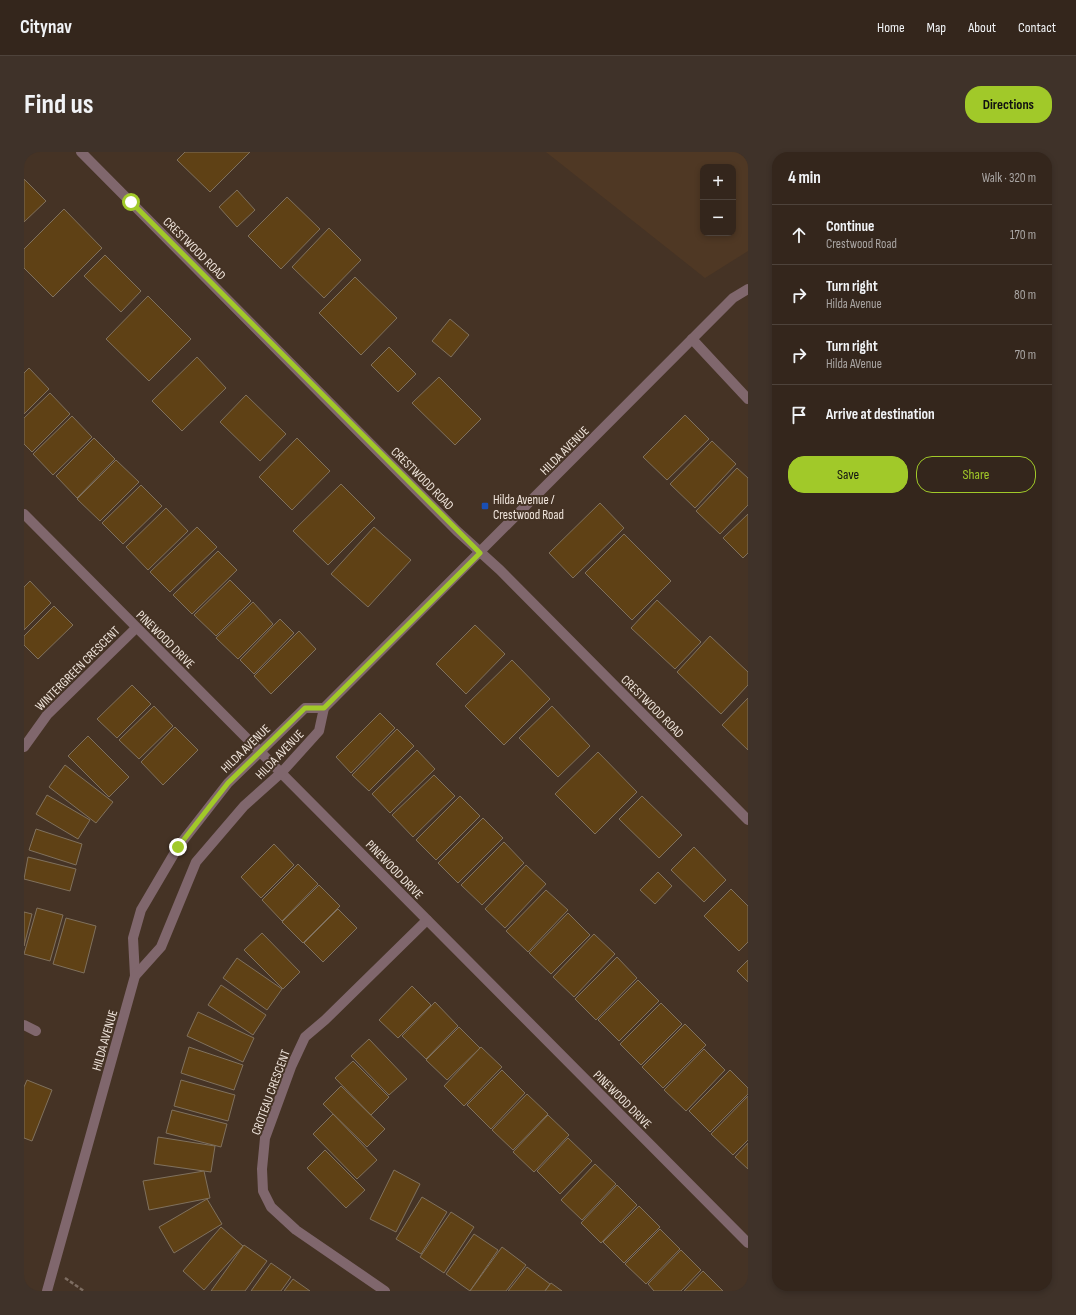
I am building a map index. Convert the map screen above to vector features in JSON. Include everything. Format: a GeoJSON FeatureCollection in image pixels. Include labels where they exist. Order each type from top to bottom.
{"type":"FeatureCollection","features":[{"type":"Feature","properties":{"kind":"street","name":"CRESTWOOD ROAD"},"geometry":{"type":"LineString","coordinates":[[81,152],[748,820]]}},
{"type":"Feature","properties":{"kind":"street","name":"HILDA AVENUE"},"geometry":{"type":"LineString","coordinates":[[135,976],[161,947],[196,862],[244,806],[282,772],[319,731],[324,708],[692,339],[734,298],[748,289]]}},
{"type":"Feature","properties":{"kind":"street"},"geometry":{"type":"LineString","coordinates":[[692,339],[748,398]]}},
{"type":"Feature","properties":{"kind":"street","name":"PINEWOOD DRIVE"},"geometry":{"type":"LineString","coordinates":[[24,514],[136,628],[282,772],[748,1243]]}},
{"type":"Feature","properties":{"kind":"street","name":"WINTERGREEN CRESCENT"},"geometry":{"type":"LineString","coordinates":[[24,747],[47,715],[136,628]]}},
{"type":"Feature","properties":{"kind":"street","name":"HILDA AVENUE"},"geometry":{"type":"LineString","coordinates":[[47,1291],[135,976],[133,938],[141,910],[178,847],[228,783],[305,708],[324,708]]}},
{"type":"Feature","properties":{"kind":"street","name":"CROTEAU CRESCENT"},"geometry":{"type":"LineString","coordinates":[[385,1291],[296,1230],[271,1207],[263,1191],[262,1169],[268,1131],[291,1067],[305,1037],[325,1020],[427,920]]}},
{"type":"Feature","properties":{"kind":"street"},"geometry":{"type":"LineString","coordinates":[[24,1026],[36,1031]]}},
{"type":"Feature","properties":{"kind":"path"},"geometry":{"type":"LineString","coordinates":[[80,1288],[84,1291]]}},
{"type":"Feature","properties":{"kind":"shaded area"},"geometry":{"type":"Polygon","coordinates":[[[546,152],[748,152],[748,251],[705,278],[546,152]]]}},
{"type":"Feature","properties":{"kind":"building"},"geometry":{"type":"Polygon","coordinates":[[[185,152],[250,152],[210,192],[177,160],[185,152]]]}},
{"type":"Feature","properties":{"kind":"building"},"geometry":{"type":"Polygon","coordinates":[[[24,179],[46,201],[24,222],[24,179]]]}},
{"type":"Feature","properties":{"kind":"building"},"geometry":{"type":"Polygon","coordinates":[[[237,190],[255,210],[237,227],[219,207],[237,190]]]}},
{"type":"Feature","properties":{"kind":"building"},"geometry":{"type":"Polygon","coordinates":[[[287,197],[320,229],[281,269],[248,236],[287,197]]]}},
{"type":"Feature","properties":{"kind":"building"},"geometry":{"type":"Polygon","coordinates":[[[64,209],[102,248],[53,297],[24,268],[24,249],[64,209]]]}},
{"type":"Feature","properties":{"kind":"building"},"geometry":{"type":"Polygon","coordinates":[[[329,228],[361,260],[324,298],[292,267],[329,228]]]}},
{"type":"Feature","properties":{"kind":"building"},"geometry":{"type":"Polygon","coordinates":[[[105,255],[141,291],[121,312],[84,276],[105,255]]]}},
{"type":"Feature","properties":{"kind":"building"},"geometry":{"type":"Polygon","coordinates":[[[355,277],[397,318],[361,355],[319,313],[355,277]]]}},
{"type":"Feature","properties":{"kind":"building"},"geometry":{"type":"Polygon","coordinates":[[[148,296],[191,339],[149,381],[106,339],[148,296]]]}},
{"type":"Feature","properties":{"kind":"building"},"geometry":{"type":"Polygon","coordinates":[[[450,319],[469,335],[451,357],[432,341],[450,319]]]}},
{"type":"Feature","properties":{"kind":"building"},"geometry":{"type":"Polygon","coordinates":[[[389,347],[416,374],[398,392],[371,365],[389,347]]]}},
{"type":"Feature","properties":{"kind":"building"},"geometry":{"type":"Polygon","coordinates":[[[197,357],[226,388],[182,431],[152,401],[197,357]]]}},
{"type":"Feature","properties":{"kind":"building"},"geometry":{"type":"Polygon","coordinates":[[[29,368],[49,389],[24,414],[24,373],[29,368]]]}},
{"type":"Feature","properties":{"kind":"building"},"geometry":{"type":"Polygon","coordinates":[[[439,377],[481,419],[455,445],[412,403],[439,377]]]}},
{"type":"Feature","properties":{"kind":"building"},"geometry":{"type":"Polygon","coordinates":[[[50,393],[70,414],[32,452],[24,444],[24,418],[50,393]]]}},
{"type":"Feature","properties":{"kind":"building"},"geometry":{"type":"Polygon","coordinates":[[[246,395],[286,434],[260,461],[220,422],[246,395]]]}},
{"type":"Feature","properties":{"kind":"building"},"geometry":{"type":"Polygon","coordinates":[[[685,415],[709,439],[667,480],[643,457],[685,415]]]}},
{"type":"Feature","properties":{"kind":"building"},"geometry":{"type":"Polygon","coordinates":[[[72,416],[92,437],[53,475],[33,454],[72,416]]]}},
{"type":"Feature","properties":{"kind":"building"},"geometry":{"type":"Polygon","coordinates":[[[94,438],[115,459],[77,498],[56,476],[94,438]]]}},
{"type":"Feature","properties":{"kind":"building"},"geometry":{"type":"Polygon","coordinates":[[[297,438],[330,471],[292,510],[259,477],[297,438]]]}},
{"type":"Feature","properties":{"kind":"building"},"geometry":{"type":"Polygon","coordinates":[[[712,441],[736,464],[695,508],[670,484],[712,441]]]}},
{"type":"Feature","properties":{"kind":"building"},"geometry":{"type":"Polygon","coordinates":[[[116,460],[139,482],[100,521],[77,499],[116,460]]]}},
{"type":"Feature","properties":{"kind":"building"},"geometry":{"type":"Polygon","coordinates":[[[737,468],[748,478],[748,505],[720,534],[696,511],[737,468]]]}},
{"type":"Feature","properties":{"kind":"building"},"geometry":{"type":"Polygon","coordinates":[[[341,484],[375,518],[328,565],[293,531],[341,484]]]}},
{"type":"Feature","properties":{"kind":"building"},"geometry":{"type":"Polygon","coordinates":[[[141,485],[162,506],[123,544],[102,523],[141,485]]]}},
{"type":"Feature","properties":{"kind":"building"},"geometry":{"type":"Polygon","coordinates":[[[600,503],[624,528],[573,578],[549,553],[600,503]]]}},
{"type":"Feature","properties":{"kind":"building"},"geometry":{"type":"Polygon","coordinates":[[[166,508],[188,531],[148,570],[126,547],[166,508]]]}},
{"type":"Feature","properties":{"kind":"building"},"geometry":{"type":"Polygon","coordinates":[[[748,514],[748,553],[743,558],[723,538],[748,514]]]}},
{"type":"Feature","properties":{"kind":"building"},"geometry":{"type":"Polygon","coordinates":[[[197,527],[217,547],[170,592],[150,572],[197,527]]]}},
{"type":"Feature","properties":{"kind":"building"},"geometry":{"type":"Polygon","coordinates":[[[374,527],[411,560],[368,607],[331,574],[374,527]]]}},
{"type":"Feature","properties":{"kind":"building"},"geometry":{"type":"Polygon","coordinates":[[[624,534],[671,581],[632,620],[585,573],[624,534]]]}},
{"type":"Feature","properties":{"kind":"building"},"geometry":{"type":"Polygon","coordinates":[[[218,551],[237,570],[192,614],[173,595],[218,551]]]}},
{"type":"Feature","properties":{"kind":"building"},"geometry":{"type":"Polygon","coordinates":[[[230,580],[251,601],[216,636],[194,615],[230,580]]]}},
{"type":"Feature","properties":{"kind":"building"},"geometry":{"type":"Polygon","coordinates":[[[30,581],[51,603],[24,630],[24,587],[30,581]]]}},
{"type":"Feature","properties":{"kind":"building"},"geometry":{"type":"Polygon","coordinates":[[[657,600],[701,642],[675,669],[631,628],[657,600]]]}},
{"type":"Feature","properties":{"kind":"building"},"geometry":{"type":"Polygon","coordinates":[[[253,602],[273,624],[238,659],[216,638],[253,602]]]}},
{"type":"Feature","properties":{"kind":"building"},"geometry":{"type":"Polygon","coordinates":[[[54,606],[73,625],[38,659],[24,645],[24,636],[54,606]]]}},
{"type":"Feature","properties":{"kind":"building"},"geometry":{"type":"Polygon","coordinates":[[[280,619],[294,633],[254,674],[240,660],[280,619]]]}},
{"type":"Feature","properties":{"kind":"building"},"geometry":{"type":"Polygon","coordinates":[[[475,625],[505,654],[466,694],[436,664],[475,625]]]}},
{"type":"Feature","properties":{"kind":"building"},"geometry":{"type":"Polygon","coordinates":[[[299,631],[316,649],[271,694],[254,676],[299,631]]]}},
{"type":"Feature","properties":{"kind":"building"},"geometry":{"type":"Polygon","coordinates":[[[710,636],[748,672],[748,685],[721,714],[677,672],[710,636]]]}},
{"type":"Feature","properties":{"kind":"building"},"geometry":{"type":"Polygon","coordinates":[[[512,660],[550,699],[504,745],[465,706],[512,660]]]}},
{"type":"Feature","properties":{"kind":"building"},"geometry":{"type":"Polygon","coordinates":[[[132,685],[151,704],[117,738],[97,719],[132,685]]]}},
{"type":"Feature","properties":{"kind":"building"},"geometry":{"type":"Polygon","coordinates":[[[748,698],[748,750],[722,725],[748,698]]]}},
{"type":"Feature","properties":{"kind":"building"},"geometry":{"type":"Polygon","coordinates":[[[154,706],[173,726],[139,759],[119,740],[154,706]]]}},
{"type":"Feature","properties":{"kind":"building"},"geometry":{"type":"Polygon","coordinates":[[[552,706],[590,746],[558,777],[519,738],[552,706]]]}},
{"type":"Feature","properties":{"kind":"building"},"geometry":{"type":"Polygon","coordinates":[[[380,713],[395,728],[351,773],[336,757],[380,713]]]}},
{"type":"Feature","properties":{"kind":"building"},"geometry":{"type":"Polygon","coordinates":[[[175,727],[198,750],[163,785],[141,762],[175,727]]]}},
{"type":"Feature","properties":{"kind":"building"},"geometry":{"type":"Polygon","coordinates":[[[397,729],[414,746],[369,791],[352,775],[397,729]]]}},
{"type":"Feature","properties":{"kind":"building"},"geometry":{"type":"Polygon","coordinates":[[[88,736],[129,777],[109,797],[68,756],[88,736]]]}},
{"type":"Feature","properties":{"kind":"building"},"geometry":{"type":"Polygon","coordinates":[[[417,750],[435,769],[390,813],[372,794],[417,750]]]}},
{"type":"Feature","properties":{"kind":"building"},"geometry":{"type":"Polygon","coordinates":[[[598,752],[637,792],[595,834],[555,794],[598,752]]]}},
{"type":"Feature","properties":{"kind":"building"},"geometry":{"type":"Polygon","coordinates":[[[65,765],[113,802],[96,823],[49,787],[65,765]]]}},
{"type":"Feature","properties":{"kind":"building"},"geometry":{"type":"Polygon","coordinates":[[[434,775],[455,796],[413,837],[392,815],[434,775]]]}},
{"type":"Feature","properties":{"kind":"building"},"geometry":{"type":"Polygon","coordinates":[[[47,795],[90,820],[78,839],[36,814],[47,795]]]}},
{"type":"Feature","properties":{"kind":"building"},"geometry":{"type":"Polygon","coordinates":[[[460,796],[480,816],[436,860],[416,840],[460,796]]]}},
{"type":"Feature","properties":{"kind":"building"},"geometry":{"type":"Polygon","coordinates":[[[642,796],[682,835],[659,858],[619,819],[642,796]]]}},
{"type":"Feature","properties":{"kind":"building"},"geometry":{"type":"Polygon","coordinates":[[[483,818],[503,838],[458,883],[438,863],[483,818]]]}},
{"type":"Feature","properties":{"kind":"building"},"geometry":{"type":"Polygon","coordinates":[[[36,829],[82,844],[76,865],[29,850],[36,829]]]}},
{"type":"Feature","properties":{"kind":"building"},"geometry":{"type":"Polygon","coordinates":[[[504,842],[524,863],[482,905],[461,885],[504,842]]]}},
{"type":"Feature","properties":{"kind":"building"},"geometry":{"type":"Polygon","coordinates":[[[274,844],[294,865],[261,898],[241,877],[274,844]]]}},
{"type":"Feature","properties":{"kind":"building"},"geometry":{"type":"Polygon","coordinates":[[[694,847],[726,880],[704,902],[671,870],[694,847]]]}},
{"type":"Feature","properties":{"kind":"building"},"geometry":{"type":"Polygon","coordinates":[[[28,857],[76,869],[70,891],[24,879],[28,857]]]}},
{"type":"Feature","properties":{"kind":"building"},"geometry":{"type":"Polygon","coordinates":[[[298,864],[318,884],[282,921],[262,900],[298,864]]]}},
{"type":"Feature","properties":{"kind":"building"},"geometry":{"type":"Polygon","coordinates":[[[526,865],[546,884],[505,928],[485,909],[526,865]]]}},
{"type":"Feature","properties":{"kind":"building"},"geometry":{"type":"Polygon","coordinates":[[[658,872],[672,886],[655,904],[640,890],[658,872]]]}},
{"type":"Feature","properties":{"kind":"building"},"geometry":{"type":"Polygon","coordinates":[[[319,885],[340,906],[303,943],[282,922],[319,885]]]}},
{"type":"Feature","properties":{"kind":"building"},"geometry":{"type":"Polygon","coordinates":[[[731,889],[748,906],[748,942],[739,951],[704,916],[731,889]]]}},
{"type":"Feature","properties":{"kind":"building"},"geometry":{"type":"Polygon","coordinates":[[[546,890],[568,910],[528,952],[506,931],[546,890]]]}},
{"type":"Feature","properties":{"kind":"building"},"geometry":{"type":"Polygon","coordinates":[[[37,908],[63,915],[50,961],[24,954],[37,908]]]}},
{"type":"Feature","properties":{"kind":"building"},"geometry":{"type":"Polygon","coordinates":[[[338,909],[357,928],[323,962],[304,943],[338,909]]]}},
{"type":"Feature","properties":{"kind":"building"},"geometry":{"type":"Polygon","coordinates":[[[24,912],[32,914],[24,946],[24,912]]]}},
{"type":"Feature","properties":{"kind":"building"},"geometry":{"type":"Polygon","coordinates":[[[568,913],[590,935],[551,974],[529,953],[568,913]]]}},
{"type":"Feature","properties":{"kind":"building"},"geometry":{"type":"Polygon","coordinates":[[[66,918],[96,926],[84,973],[53,964],[66,918]]]}},
{"type":"Feature","properties":{"kind":"building"},"geometry":{"type":"Polygon","coordinates":[[[262,933],[300,972],[283,989],[244,950],[262,933]]]}},
{"type":"Feature","properties":{"kind":"building"},"geometry":{"type":"Polygon","coordinates":[[[594,934],[615,954],[574,997],[553,977],[594,934]]]}},
{"type":"Feature","properties":{"kind":"building"},"geometry":{"type":"Polygon","coordinates":[[[617,957],[637,978],[596,1020],[575,999],[617,957]]]}},
{"type":"Feature","properties":{"kind":"building"},"geometry":{"type":"Polygon","coordinates":[[[237,958],[282,989],[267,1010],[223,978],[237,958]]]}},
{"type":"Feature","properties":{"kind":"building"},"geometry":{"type":"Polygon","coordinates":[[[748,960],[748,982],[737,971],[748,960]]]}},
{"type":"Feature","properties":{"kind":"building"},"geometry":{"type":"Polygon","coordinates":[[[638,980],[659,1001],[619,1041],[598,1020],[638,980]]]}},
{"type":"Feature","properties":{"kind":"building"},"geometry":{"type":"Polygon","coordinates":[[[221,985],[266,1015],[253,1035],[208,1005],[221,985]]]}},
{"type":"Feature","properties":{"kind":"building"},"geometry":{"type":"Polygon","coordinates":[[[412,986],[431,1005],[398,1038],[379,1020],[412,986]]]}},
{"type":"Feature","properties":{"kind":"building"},"geometry":{"type":"Polygon","coordinates":[[[435,1002],[458,1026],[426,1059],[402,1036],[435,1002]]]}},
{"type":"Feature","properties":{"kind":"building"},"geometry":{"type":"Polygon","coordinates":[[[661,1003],[682,1024],[641,1065],[620,1044],[661,1003]]]}},
{"type":"Feature","properties":{"kind":"building"},"geometry":{"type":"Polygon","coordinates":[[[198,1012],[254,1038],[243,1062],[187,1036],[198,1012]]]}},
{"type":"Feature","properties":{"kind":"building"},"geometry":{"type":"Polygon","coordinates":[[[685,1024],[706,1045],[663,1088],[642,1067],[685,1024]]]}},
{"type":"Feature","properties":{"kind":"building"},"geometry":{"type":"Polygon","coordinates":[[[459,1027],[480,1048],[447,1080],[426,1060],[459,1027]]]}},
{"type":"Feature","properties":{"kind":"building"},"geometry":{"type":"Polygon","coordinates":[[[369,1039],[407,1079],[389,1095],[351,1056],[369,1039]]]}},
{"type":"Feature","properties":{"kind":"building"},"geometry":{"type":"Polygon","coordinates":[[[189,1047],[243,1065],[234,1090],[181,1073],[189,1047]]]}},
{"type":"Feature","properties":{"kind":"building"},"geometry":{"type":"Polygon","coordinates":[[[481,1047],[502,1067],[464,1106],[444,1086],[481,1047]]]}},
{"type":"Feature","properties":{"kind":"building"},"geometry":{"type":"Polygon","coordinates":[[[704,1049],[725,1070],[686,1111],[664,1090],[704,1049]]]}},
{"type":"Feature","properties":{"kind":"building"},"geometry":{"type":"Polygon","coordinates":[[[353,1061],[389,1097],[371,1115],[335,1078],[353,1061]]]}},
{"type":"Feature","properties":{"kind":"building"},"geometry":{"type":"Polygon","coordinates":[[[502,1070],[525,1093],[491,1129],[467,1105],[502,1070]]]}},
{"type":"Feature","properties":{"kind":"building"},"geometry":{"type":"Polygon","coordinates":[[[730,1070],[748,1088],[748,1094],[710,1132],[689,1111],[730,1070]]]}},
{"type":"Feature","properties":{"kind":"building"},"geometry":{"type":"Polygon","coordinates":[[[27,1080],[52,1090],[32,1141],[24,1138],[24,1087],[27,1080]]]}},
{"type":"Feature","properties":{"kind":"building"},"geometry":{"type":"Polygon","coordinates":[[[181,1080],[235,1095],[228,1121],[174,1106],[181,1080]]]}},
{"type":"Feature","properties":{"kind":"building"},"geometry":{"type":"Polygon","coordinates":[[[341,1086],[385,1129],[367,1147],[323,1104],[341,1086]]]}},
{"type":"Feature","properties":{"kind":"building"},"geometry":{"type":"Polygon","coordinates":[[[527,1094],[548,1114],[513,1150],[492,1130],[527,1094]]]}},
{"type":"Feature","properties":{"kind":"building"},"geometry":{"type":"Polygon","coordinates":[[[748,1096],[748,1140],[733,1155],[711,1134],[748,1096]]]}},
{"type":"Feature","properties":{"kind":"building"},"geometry":{"type":"Polygon","coordinates":[[[172,1110],[227,1124],[221,1147],[166,1133],[172,1110]]]}},
{"type":"Feature","properties":{"kind":"building"},"geometry":{"type":"Polygon","coordinates":[[[333,1114],[377,1160],[357,1179],[313,1134],[333,1114]]]}},
{"type":"Feature","properties":{"kind":"building"},"geometry":{"type":"Polygon","coordinates":[[[548,1115],[569,1135],[534,1172],[513,1152],[548,1115]]]}},
{"type":"Feature","properties":{"kind":"building"},"geometry":{"type":"Polygon","coordinates":[[[158,1137],[215,1146],[211,1172],[154,1164],[158,1137]]]}},
{"type":"Feature","properties":{"kind":"building"},"geometry":{"type":"Polygon","coordinates":[[[568,1138],[592,1161],[560,1194],[537,1171],[568,1138]]]}},
{"type":"Feature","properties":{"kind":"building"},"geometry":{"type":"Polygon","coordinates":[[[748,1143],[748,1169],[735,1157],[748,1143]]]}},
{"type":"Feature","properties":{"kind":"building"},"geometry":{"type":"Polygon","coordinates":[[[325,1150],[365,1190],[346,1208],[307,1168],[325,1150]]]}},
{"type":"Feature","properties":{"kind":"building"},"geometry":{"type":"Polygon","coordinates":[[[595,1164],[616,1184],[582,1220],[561,1200],[595,1164]]]}},
{"type":"Feature","properties":{"kind":"building"},"geometry":{"type":"Polygon","coordinates":[[[394,1170],[420,1184],[396,1232],[370,1219],[394,1170]]]}},
{"type":"Feature","properties":{"kind":"building"},"geometry":{"type":"Polygon","coordinates":[[[204,1171],[210,1198],[149,1210],[143,1181],[204,1171]]]}},
{"type":"Feature","properties":{"kind":"building"},"geometry":{"type":"Polygon","coordinates":[[[617,1185],[637,1205],[601,1243],[581,1223],[617,1185]]]}},
{"type":"Feature","properties":{"kind":"building"},"geometry":{"type":"Polygon","coordinates":[[[422,1197],[447,1212],[421,1254],[396,1239],[422,1197]]]}},
{"type":"Feature","properties":{"kind":"building"},"geometry":{"type":"Polygon","coordinates":[[[207,1199],[222,1224],[174,1253],[159,1227],[207,1199]]]}},
{"type":"Feature","properties":{"kind":"building"},"geometry":{"type":"Polygon","coordinates":[[[639,1206],[660,1227],[624,1263],[603,1242],[639,1206]]]}},
{"type":"Feature","properties":{"kind":"building"},"geometry":{"type":"Polygon","coordinates":[[[451,1212],[474,1227],[444,1273],[420,1257],[451,1212]]]}},
{"type":"Feature","properties":{"kind":"building"},"geometry":{"type":"Polygon","coordinates":[[[221,1227],[243,1246],[204,1290],[183,1271],[221,1227]]]}},
{"type":"Feature","properties":{"kind":"building"},"geometry":{"type":"Polygon","coordinates":[[[660,1229],[680,1249],[646,1284],[625,1264],[660,1229]]]}},
{"type":"Feature","properties":{"kind":"building"},"geometry":{"type":"Polygon","coordinates":[[[474,1234],[498,1250],[470,1291],[446,1274],[474,1234]]]}},
{"type":"Feature","properties":{"kind":"building"},"geometry":{"type":"Polygon","coordinates":[[[244,1245],[267,1261],[245,1291],[211,1291],[244,1245]]]}},
{"type":"Feature","properties":{"kind":"building"},"geometry":{"type":"Polygon","coordinates":[[[502,1247],[526,1265],[506,1291],[470,1291],[502,1247]]]}},
{"type":"Feature","properties":{"kind":"building"},"geometry":{"type":"Polygon","coordinates":[[[681,1250],[701,1270],[681,1291],[654,1291],[648,1284],[681,1250]]]}},
{"type":"Feature","properties":{"kind":"building"},"geometry":{"type":"Polygon","coordinates":[[[271,1263],[291,1277],[281,1291],[251,1291],[271,1263]]]}},
{"type":"Feature","properties":{"kind":"building"},"geometry":{"type":"Polygon","coordinates":[[[527,1267],[550,1284],[545,1291],[508,1291],[527,1267]]]}},
{"type":"Feature","properties":{"kind":"building"},"geometry":{"type":"Polygon","coordinates":[[[703,1271],[723,1291],[684,1291],[703,1271]]]}},
{"type":"Feature","properties":{"kind":"building"},"geometry":{"type":"Polygon","coordinates":[[[293,1279],[310,1291],[284,1291],[293,1279]]]}},
{"type":"Feature","properties":{"kind":"building"},"geometry":{"type":"Polygon","coordinates":[[[551,1283],[562,1291],[545,1291],[551,1283]]]}},
{"type":"Feature","properties":{"kind":"place","name":"Hilda Avenue / Crestwood Road"},"geometry":{"type":"Point","coordinates":[485,506]}},
{"type":"Feature","properties":{"kind":"route"},"geometry":{"type":"LineString","coordinates":[[131,202],[480,553],[324,708],[305,708],[239,772],[228,783],[178,847]]}}]}
